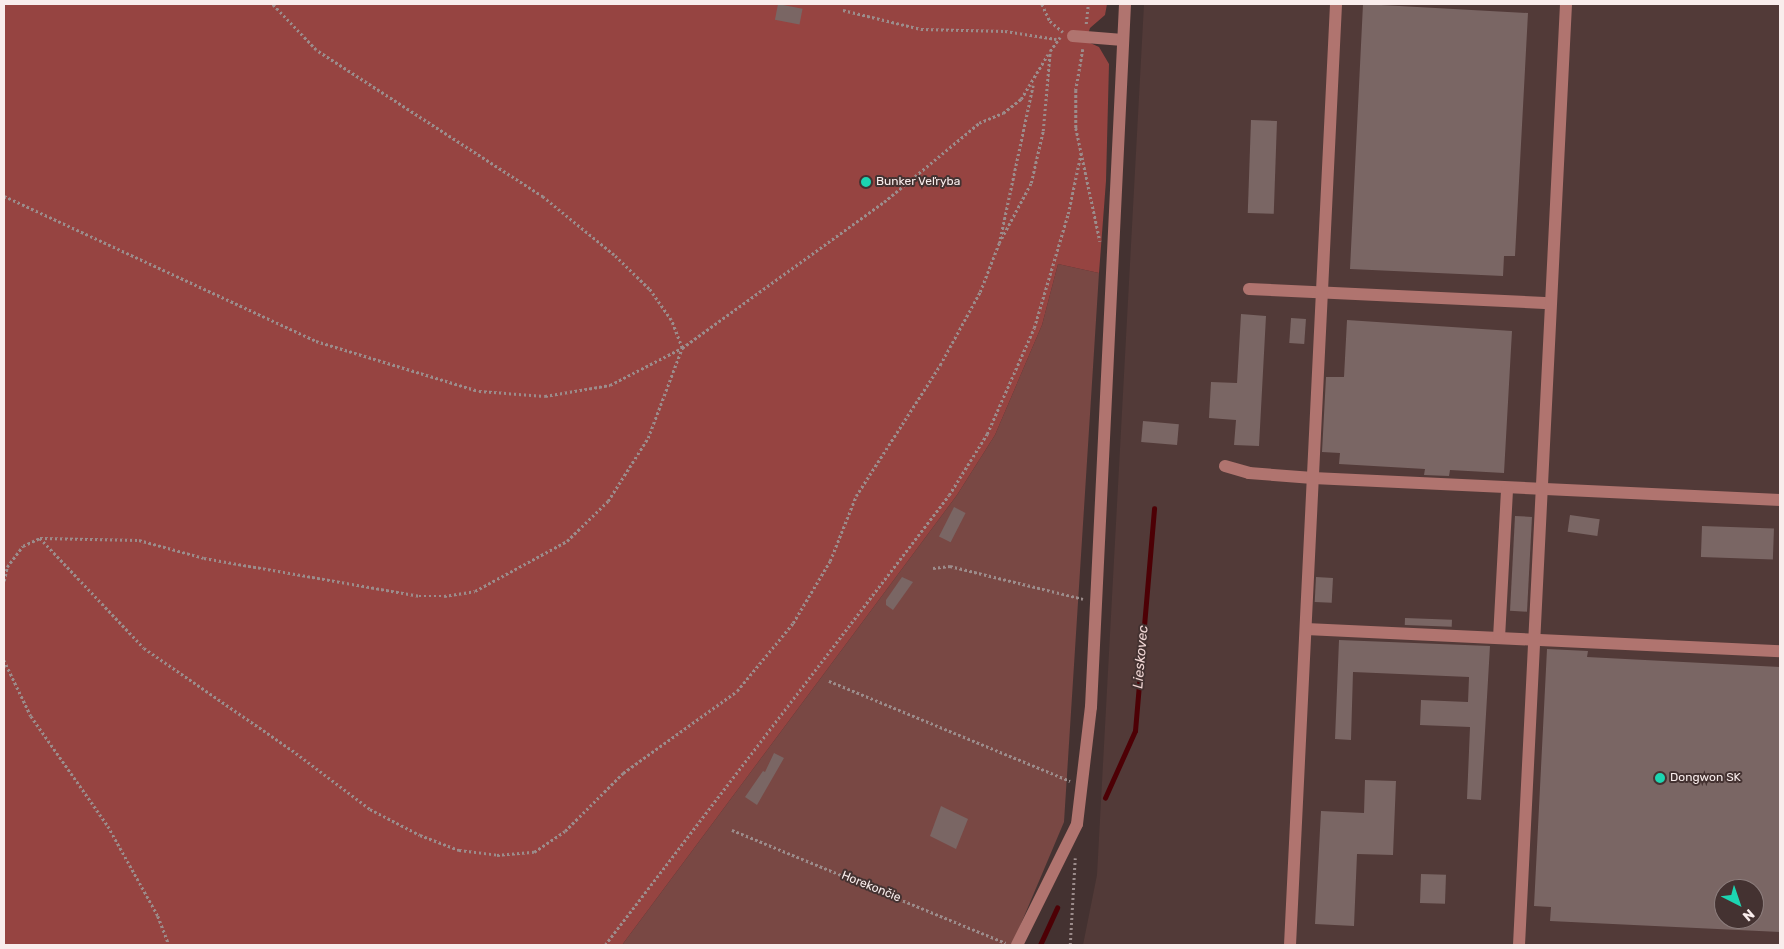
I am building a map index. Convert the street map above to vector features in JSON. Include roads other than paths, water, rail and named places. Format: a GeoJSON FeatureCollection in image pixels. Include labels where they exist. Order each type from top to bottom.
{"type":"FeatureCollection","features":[{"type":"Feature","properties":{"kind":"lane"},"geometry":{"type":"LineString","coordinates":[[1017,945],[1077,824],[1082,786],[1094,659],[1125,4]]}},
{"type":"Feature","properties":{"kind":"lane"},"geometry":{"type":"LineString","coordinates":[[1290,945],[1336,4]]}},
{"type":"Feature","properties":{"kind":"lane"},"geometry":{"type":"LineString","coordinates":[[1520,945],[1540,491],[1566,4]]}},
{"type":"Feature","properties":{"kind":"lane"},"geometry":{"type":"LineString","coordinates":[[1079,34],[1123,40]]}},
{"type":"Feature","properties":{"kind":"lane"},"geometry":{"type":"LineString","coordinates":[[1249,289],[1550,304]]}},
{"type":"Feature","properties":{"kind":"lane"},"geometry":{"type":"LineString","coordinates":[[1225,466],[1249,473],[1313,478],[1540,491],[1780,500]]}},
{"type":"Feature","properties":{"kind":"lane"},"geometry":{"type":"LineString","coordinates":[[1499,638],[1507,489]]}},
{"type":"Feature","properties":{"kind":"lane"},"geometry":{"type":"LineString","coordinates":[[1306,630],[1780,651]]}},
{"type":"Feature","properties":{"kind":"waterway","name":"Lieskovec"},"geometry":{"type":"LineString","coordinates":[[1105,798],[1135,731],[1154,509]]}},
{"type":"Feature","properties":{"kind":"waterway","name":"Lieskovec"},"geometry":{"type":"LineString","coordinates":[[1040,945],[1057,908]]}},
{"type":"Feature","properties":{"kind":"place","name":"Bunker Veľryba"},"geometry":{"type":"Point","coordinates":[866,182]}},
{"type":"Feature","properties":{"kind":"place","name":"Dongwon SK"},"geometry":{"type":"Point","coordinates":[1660,778]}}]}
